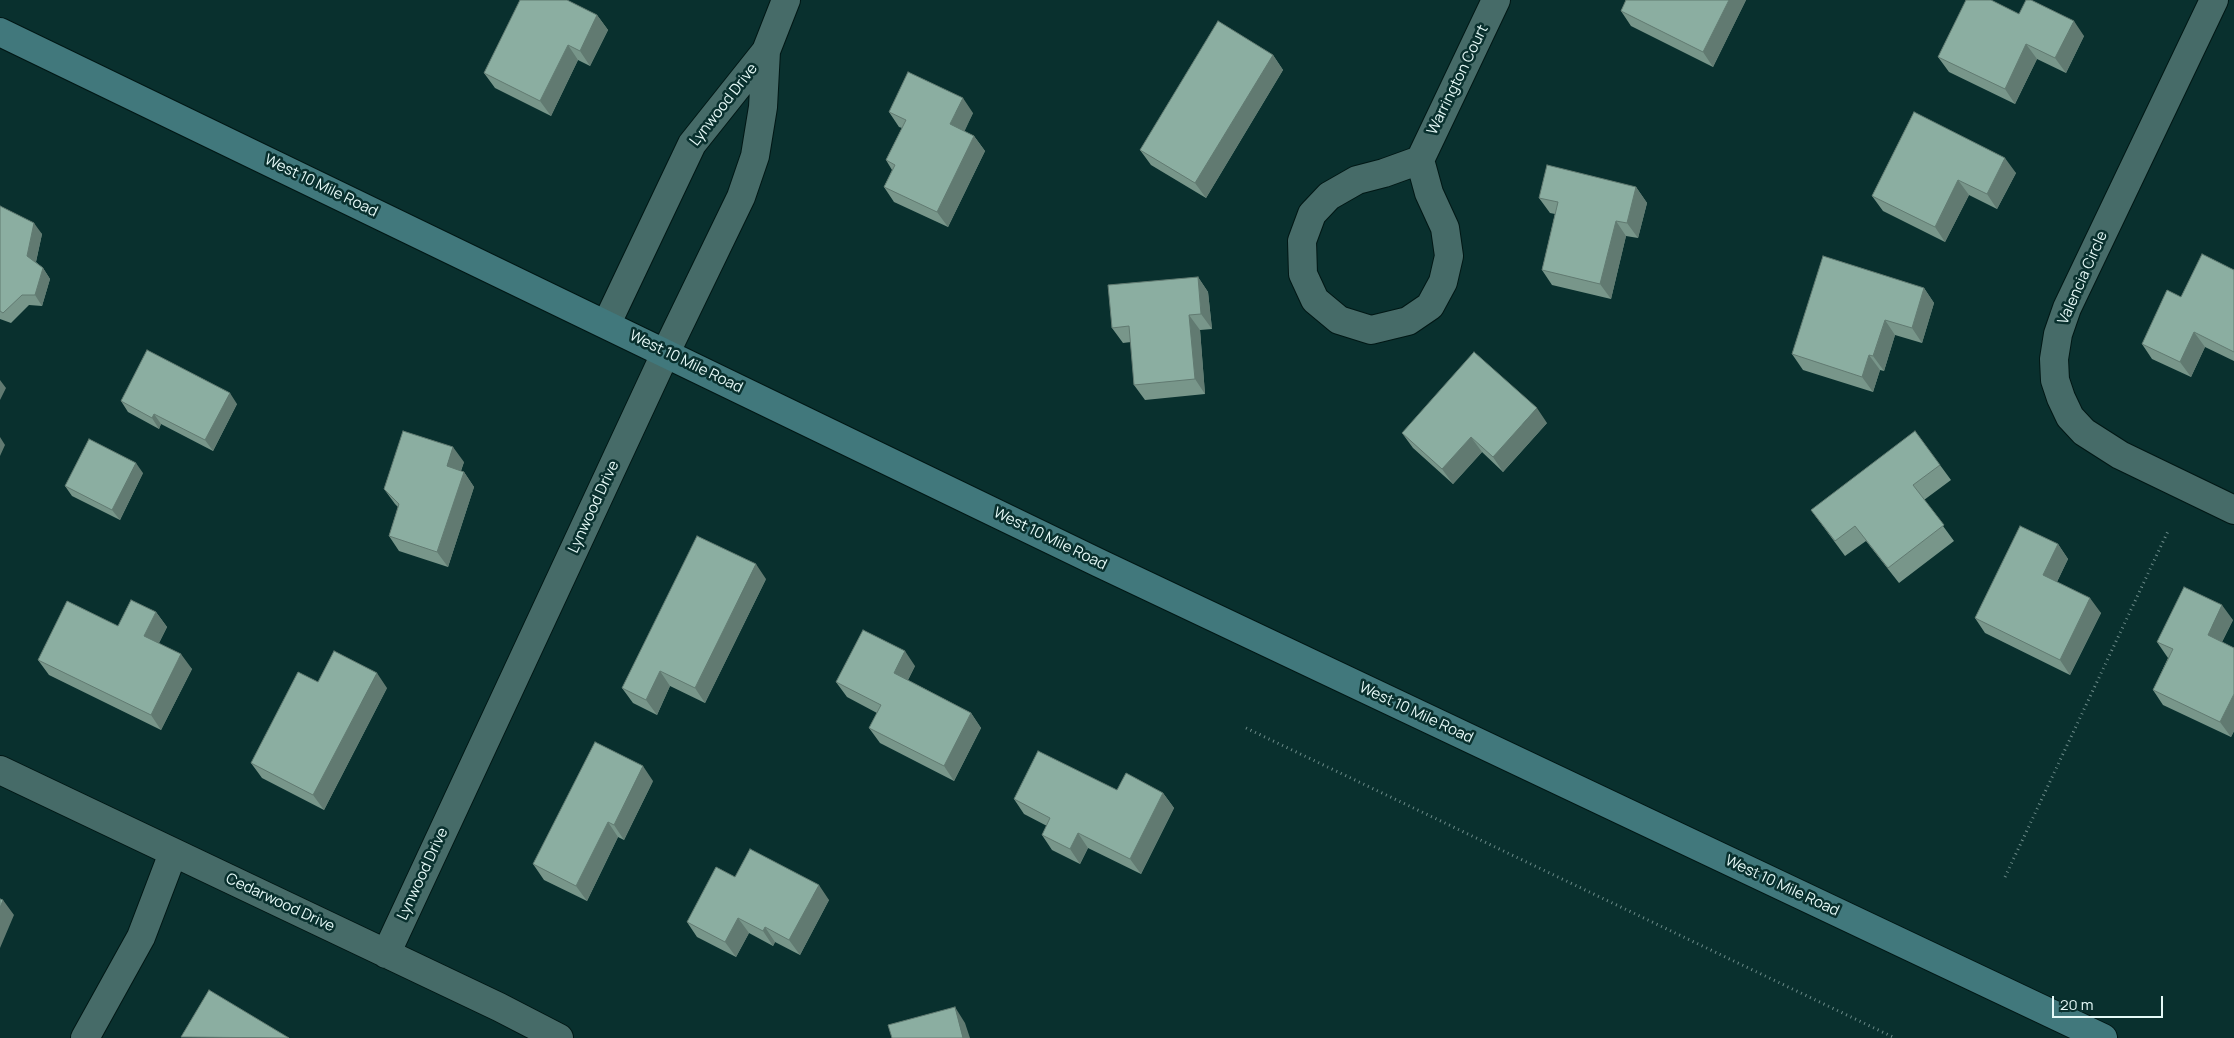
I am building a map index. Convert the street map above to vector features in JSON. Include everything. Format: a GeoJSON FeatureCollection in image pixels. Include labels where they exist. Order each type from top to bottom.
{"type":"FeatureCollection","features":[{"type":"Feature","properties":{"kind":"main road","name":"West 10 Mile Road"},"geometry":{"type":"LineString","coordinates":[[0,32],[666,352],[1099,563],[2103,1038]]}},
{"type":"Feature","properties":{"kind":"street","name":"Lynwood Drive"},"geometry":{"type":"LineString","coordinates":[[607,324],[692,144],[766,51],[786,0]]}},
{"type":"Feature","properties":{"kind":"street","name":"Warrington Court"},"geometry":{"type":"LineString","coordinates":[[1420,160],[1496,0]]}},
{"type":"Feature","properties":{"kind":"street","name":"Valencia Circle"},"geometry":{"type":"LineString","coordinates":[[2214,0],[2067,308],[2058,334],[2054,359],[2055,380],[2061,398],[2070,417],[2084,432],[2120,455],[2234,510]]}},
{"type":"Feature","properties":{"kind":"street","name":"Lynwood Drive"},"geometry":{"type":"LineString","coordinates":[[386,954],[666,352],[741,197],[755,156],[763,107],[766,51]]}},
{"type":"Feature","properties":{"kind":"street"},"geometry":{"type":"LineString","coordinates":[[1420,160],[1429,192],[1445,228],[1448,256],[1444,282],[1430,306],[1408,321],[1371,330],[1339,320],[1316,300],[1303,274],[1302,241],[1312,214],[1329,196],[1358,180],[1420,160]]}},
{"type":"Feature","properties":{"kind":"street","name":"Cedarwood Drive"},"geometry":{"type":"LineString","coordinates":[[0,770],[559,1038]]}},
{"type":"Feature","properties":{"kind":"street"},"geometry":{"type":"LineString","coordinates":[[85,1038],[141,937],[174,853]]}},
{"type":"Feature","properties":{"kind":"path"},"geometry":{"type":"LineString","coordinates":[[2005,877],[2169,529]]}},
{"type":"Feature","properties":{"kind":"path"},"geometry":{"type":"LineString","coordinates":[[1246,728],[1895,1038]]}},
{"type":"Feature","properties":{"kind":"building"},"geometry":{"type":"Polygon","coordinates":[[[520,0],[567,0],[597,15],[580,51],[568,45],[540,101],[484,73],[520,0]]]}},
{"type":"Feature","properties":{"kind":"building"},"geometry":{"type":"Polygon","coordinates":[[[1626,0],[1729,0],[1703,52],[1621,11],[1626,0]]]}},
{"type":"Feature","properties":{"kind":"building"},"geometry":{"type":"Polygon","coordinates":[[[1966,0],[1991,0],[2019,14],[2026,0],[2031,0],[2074,21],[2055,58],[2026,44],[2005,89],[1938,57],[1966,0]]]}},
{"type":"Feature","properties":{"kind":"building"},"geometry":{"type":"Polygon","coordinates":[[[1218,21],[1273,55],[1195,183],[1140,150],[1218,21]]]}},
{"type":"Feature","properties":{"kind":"building"},"geometry":{"type":"Polygon","coordinates":[[[908,72],[963,98],[950,124],[974,136],[937,212],[884,187],[895,165],[886,160],[906,120],[889,112],[908,72]]]}},
{"type":"Feature","properties":{"kind":"building"},"geometry":{"type":"Polygon","coordinates":[[[1914,112],[2005,158],[1987,194],[1958,180],[1935,227],[1872,196],[1914,112]]]}},
{"type":"Feature","properties":{"kind":"building"},"geometry":{"type":"Polygon","coordinates":[[[1547,165],[1636,187],[1627,223],[1616,221],[1600,284],[1542,270],[1558,202],[1539,198],[1547,165]]]}},
{"type":"Feature","properties":{"kind":"building"},"geometry":{"type":"Polygon","coordinates":[[[0,206],[34,223],[27,256],[43,268],[35,295],[22,295],[3,313],[0,311],[0,206]]]}},
{"type":"Feature","properties":{"kind":"building"},"geometry":{"type":"Polygon","coordinates":[[[2202,254],[2234,270],[2234,352],[2194,332],[2180,362],[2142,344],[2167,290],[2181,297],[2202,254]]]}},
{"type":"Feature","properties":{"kind":"building"},"geometry":{"type":"Polygon","coordinates":[[[1823,256],[1924,288],[1912,328],[1885,320],[1873,356],[1869,355],[1862,377],[1792,354],[1823,256]]]}},
{"type":"Feature","properties":{"kind":"building"},"geometry":{"type":"Polygon","coordinates":[[[1198,277],[1201,314],[1189,315],[1195,379],[1134,385],[1129,326],[1112,328],[1108,285],[1198,277]]]}},
{"type":"Feature","properties":{"kind":"building"},"geometry":{"type":"Polygon","coordinates":[[[147,350],[230,393],[205,440],[154,414],[152,418],[121,401],[147,350]]]}},
{"type":"Feature","properties":{"kind":"building"},"geometry":{"type":"Polygon","coordinates":[[[1474,352],[1537,408],[1493,457],[1471,437],[1442,469],[1402,433],[1474,352]]]}},
{"type":"Feature","properties":{"kind":"building"},"geometry":{"type":"Polygon","coordinates":[[[403,431],[453,447],[447,466],[464,472],[437,552],[389,536],[399,504],[384,489],[403,431]]]}},
{"type":"Feature","properties":{"kind":"building"},"geometry":{"type":"Polygon","coordinates":[[[1915,431],[1940,465],[1913,485],[1944,525],[1888,568],[1855,526],[1835,541],[1811,510],[1915,431]]]}},
{"type":"Feature","properties":{"kind":"building"},"geometry":{"type":"Polygon","coordinates":[[[89,439],[136,463],[112,510],[65,486],[89,439]]]}},
{"type":"Feature","properties":{"kind":"building"},"geometry":{"type":"Polygon","coordinates":[[[2020,526],[2058,544],[2043,575],[2090,598],[2060,660],[1975,618],[2020,526]]]}},
{"type":"Feature","properties":{"kind":"building"},"geometry":{"type":"Polygon","coordinates":[[[697,536],[756,564],[695,688],[660,671],[646,700],[622,688],[697,536]]]}},
{"type":"Feature","properties":{"kind":"building"},"geometry":{"type":"Polygon","coordinates":[[[2184,587],[2222,605],[2208,635],[2234,648],[2234,694],[2220,722],[2153,690],[2173,649],[2157,642],[2184,587]]]}},
{"type":"Feature","properties":{"kind":"building"},"geometry":{"type":"Polygon","coordinates":[[[131,600],[156,612],[144,636],[181,654],[151,715],[38,660],[67,601],[118,626],[131,600]]]}},
{"type":"Feature","properties":{"kind":"building"},"geometry":{"type":"Polygon","coordinates":[[[863,630],[905,651],[894,673],[971,713],[944,766],[869,728],[881,705],[836,682],[863,630]]]}},
{"type":"Feature","properties":{"kind":"building"},"geometry":{"type":"Polygon","coordinates":[[[334,651],[377,673],[313,795],[251,763],[298,672],[318,682],[334,651]]]}},
{"type":"Feature","properties":{"kind":"building"},"geometry":{"type":"Polygon","coordinates":[[[595,742],[643,766],[614,825],[608,822],[576,886],[533,864],[595,742]]]}},
{"type":"Feature","properties":{"kind":"building"},"geometry":{"type":"Polygon","coordinates":[[[1038,751],[1117,790],[1126,773],[1163,793],[1130,859],[1078,833],[1070,849],[1042,835],[1050,818],[1014,799],[1038,751]]]}},
{"type":"Feature","properties":{"kind":"building"},"geometry":{"type":"Polygon","coordinates":[[[750,849],[819,885],[789,940],[765,927],[763,931],[738,918],[725,942],[687,922],[716,867],[735,877],[750,849]]]}},
{"type":"Feature","properties":{"kind":"building"},"geometry":{"type":"Polygon","coordinates":[[[209,990],[289,1038],[181,1037],[209,990]]]}},
{"type":"Feature","properties":{"kind":"building"},"geometry":{"type":"Polygon","coordinates":[[[955,1007],[963,1038],[892,1038],[888,1025],[955,1007]]]}}]}
